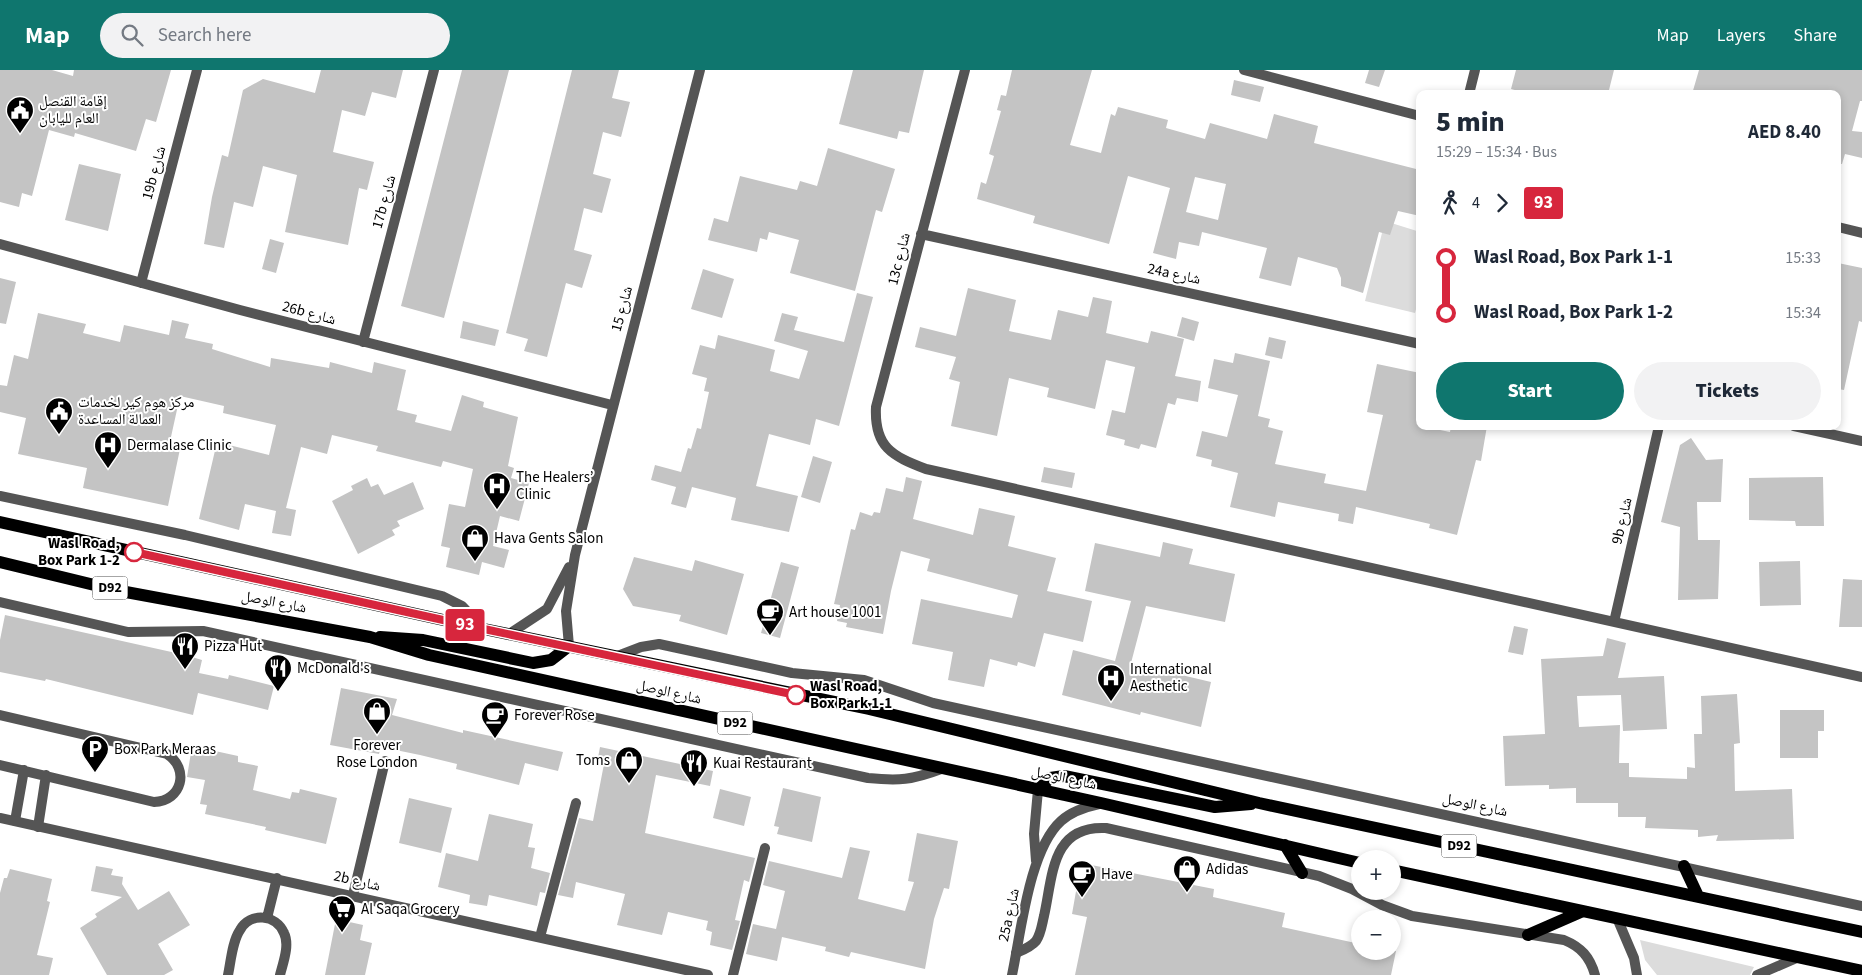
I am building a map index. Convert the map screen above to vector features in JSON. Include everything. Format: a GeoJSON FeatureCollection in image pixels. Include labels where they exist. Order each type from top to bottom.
{"type":"FeatureCollection","features":[{"type":"Feature","properties":{"kind":"main road","name":"شارع الوصل"},"geometry":{"type":"LineString","coordinates":[[0,522],[484,629],[869,710],[1259,803],[1862,932]]}},
{"type":"Feature","properties":{"kind":"main road","name":"شارع الوصل"},"geometry":{"type":"LineString","coordinates":[[0,562],[115,590],[370,637],[429,656],[1101,803],[1351,860]]}},
{"type":"Feature","properties":{"kind":"main road"},"geometry":{"type":"LineString","coordinates":[[370,637],[411,638],[533,662],[551,660],[569,646]]}},
{"type":"Feature","properties":{"kind":"main road"},"geometry":{"type":"LineString","coordinates":[[1038,790],[1050,778],[1064,776],[1215,807],[1236,807],[1259,803]]}},
{"type":"Feature","properties":{"kind":"main road"},"geometry":{"type":"LineString","coordinates":[[1285,845],[1302,873]]}},
{"type":"Feature","properties":{"kind":"main road"},"geometry":{"type":"LineString","coordinates":[[1684,866],[1698,896]]}},
{"type":"Feature","properties":{"kind":"main road"},"geometry":{"type":"LineString","coordinates":[[1401,872],[1862,971]]}},
{"type":"Feature","properties":{"kind":"main road"},"geometry":{"type":"LineString","coordinates":[[1528,935],[1584,911]]}},
{"type":"Feature","properties":{"kind":"street","name":"19b شارع"},"geometry":{"type":"LineString","coordinates":[[140,283],[197,70]]}},
{"type":"Feature","properties":{"kind":"street","name":"17b شارع"},"geometry":{"type":"LineString","coordinates":[[363,342],[434,70]]}},
{"type":"Feature","properties":{"kind":"street","name":"شارع 15"},"geometry":{"type":"LineString","coordinates":[[569,646],[566,611],[575,555],[612,405],[700,70]]}},
{"type":"Feature","properties":{"kind":"street","name":"13c شارع"},"geometry":{"type":"LineString","coordinates":[[965,70],[876,407],[875,424],[881,440],[891,453],[926,469],[1614,622]]}},
{"type":"Feature","properties":{"kind":"street"},"geometry":{"type":"LineString","coordinates":[[1244,70],[1416,115]]}},
{"type":"Feature","properties":{"kind":"street"},"geometry":{"type":"LineString","coordinates":[[1470,90],[1475,70]]}},
{"type":"Feature","properties":{"kind":"street"},"geometry":{"type":"LineString","coordinates":[[1841,228],[1862,233]]}},
{"type":"Feature","properties":{"kind":"street","name":"24a شارع"},"geometry":{"type":"LineString","coordinates":[[921,234],[1416,343]]}},
{"type":"Feature","properties":{"kind":"street","name":"26b شارع"},"geometry":{"type":"LineString","coordinates":[[0,244],[363,342],[612,405]]}},
{"type":"Feature","properties":{"kind":"street","name":"9b شارع"},"geometry":{"type":"LineString","coordinates":[[1614,622],[1658,430]]}},
{"type":"Feature","properties":{"kind":"street"},"geometry":{"type":"LineString","coordinates":[[1812,430],[1862,441]]}},
{"type":"Feature","properties":{"kind":"street"},"geometry":{"type":"LineString","coordinates":[[0,496],[186,535],[442,596],[462,606],[484,629]]}},
{"type":"Feature","properties":{"kind":"street","name":"شارع 15"},"geometry":{"type":"LineString","coordinates":[[509,634],[547,609],[554,600],[575,555]]}},
{"type":"Feature","properties":{"kind":"street"},"geometry":{"type":"LineString","coordinates":[[0,602],[128,632],[203,631],[868,778],[897,781],[920,777],[941,769]]}},
{"type":"Feature","properties":{"kind":"street"},"geometry":{"type":"LineString","coordinates":[[1614,622],[1862,677]]}},
{"type":"Feature","properties":{"kind":"street","name":"شارع الوصل"},"geometry":{"type":"LineString","coordinates":[[614,657],[641,647],[659,644],[792,673],[864,680],[933,703],[1862,906]]}},
{"type":"Feature","properties":{"kind":"street"},"geometry":{"type":"LineString","coordinates":[[0,715],[167,754],[177,763],[182,776],[178,790],[173,795],[168,799],[154,802],[0,765]]}},
{"type":"Feature","properties":{"kind":"street"},"geometry":{"type":"LineString","coordinates":[[353,896],[385,761]]}},
{"type":"Feature","properties":{"kind":"street"},"geometry":{"type":"LineString","coordinates":[[15,822],[24,770]]}},
{"type":"Feature","properties":{"kind":"street"},"geometry":{"type":"LineString","coordinates":[[38,827],[46,775]]}},
{"type":"Feature","properties":{"kind":"street","name":"25a شارع"},"geometry":{"type":"LineString","coordinates":[[1036,861],[1034,834],[1038,790]]}},
{"type":"Feature","properties":{"kind":"street"},"geometry":{"type":"LineString","coordinates":[[540,937],[576,803]]}},
{"type":"Feature","properties":{"kind":"street","name":"25a شارع"},"geometry":{"type":"LineString","coordinates":[[1012,975],[1036,861],[1046,840],[1061,821],[1082,808],[1101,803]]}},
{"type":"Feature","properties":{"kind":"street","name":"2b شارع"},"geometry":{"type":"LineString","coordinates":[[0,818],[708,975]]}},
{"type":"Feature","properties":{"kind":"street"},"geometry":{"type":"LineString","coordinates":[[1016,954],[1030,946],[1039,935],[1058,853],[1064,843],[1083,829],[1106,828],[1336,882],[1382,905],[1412,916],[1564,940],[1576,945],[1586,954],[1595,975]]}},
{"type":"Feature","properties":{"kind":"street"},"geometry":{"type":"LineString","coordinates":[[733,975],[766,848]]}},
{"type":"Feature","properties":{"kind":"street"},"geometry":{"type":"LineString","coordinates":[[268,918],[277,878]]}},
{"type":"Feature","properties":{"kind":"street"},"geometry":{"type":"LineString","coordinates":[[228,975],[239,930],[251,919],[268,918],[278,924],[285,933],[286,945],[280,975]]}},
{"type":"Feature","properties":{"kind":"street"},"geometry":{"type":"LineString","coordinates":[[1617,918],[1634,958],[1637,975]]}},
{"type":"Feature","properties":{"kind":"street"},"geometry":{"type":"LineString","coordinates":[[1757,975],[1798,957]]}},
{"type":"Feature","properties":{"kind":"shaded area"},"geometry":{"type":"Polygon","coordinates":[[[1385,221],[1416,231],[1415,313],[1365,301],[1385,221]]]}},
{"type":"Feature","properties":{"kind":"shaded area"},"geometry":{"type":"Polygon","coordinates":[[[1640,940],[1754,967],[1750,975],[1657,975],[1645,960],[1640,940]]]}},
{"type":"Feature","properties":{"kind":"building"},"geometry":{"type":"Polygon","coordinates":[[[0,70],[52,70],[73,76],[74,70],[171,70],[156,122],[146,119],[136,151],[75,133],[74,137],[49,130],[32,196],[22,193],[19,207],[0,202],[0,70]]]}},
{"type":"Feature","properties":{"kind":"building"},"geometry":{"type":"Polygon","coordinates":[[[321,70],[403,70],[396,98],[372,92],[365,116],[342,110],[333,152],[374,162],[367,190],[359,188],[348,245],[285,232],[297,175],[263,166],[253,207],[234,202],[224,248],[204,244],[222,155],[228,157],[243,90],[263,79],[315,93],[321,70]]]}},
{"type":"Feature","properties":{"kind":"building"},"geometry":{"type":"Polygon","coordinates":[[[462,70],[509,70],[444,318],[401,306],[462,70]]]}},
{"type":"Feature","properties":{"kind":"building"},"geometry":{"type":"Polygon","coordinates":[[[572,70],[619,70],[612,98],[630,102],[621,137],[603,132],[593,174],[611,179],[602,213],[584,208],[574,250],[592,255],[582,288],[566,283],[547,357],[524,351],[528,339],[506,333],[572,70]]]}},
{"type":"Feature","properties":{"kind":"building"},"geometry":{"type":"Polygon","coordinates":[[[853,70],[924,70],[909,133],[899,131],[897,139],[839,124],[853,70]]]}},
{"type":"Feature","properties":{"kind":"building"},"geometry":{"type":"Polygon","coordinates":[[[1012,70],[1092,70],[1070,145],[1101,153],[1111,114],[1115,116],[1118,107],[1168,120],[1166,128],[1205,139],[1210,123],[1267,139],[1274,114],[1318,126],[1314,143],[1416,169],[1416,215],[1398,211],[1390,235],[1379,232],[1363,293],[1341,286],[1341,278],[1337,268],[1298,257],[1291,286],[1259,278],[1267,248],[1202,232],[1199,246],[1179,242],[1176,259],[1153,253],[1170,188],[1128,176],[1109,244],[1033,223],[1035,216],[977,199],[981,182],[986,184],[994,156],[989,154],[1001,111],[997,110],[1001,95],[1006,96],[1012,70]],[[1195,177],[1186,212],[1218,220],[1226,184],[1195,177]]]}},
{"type":"Feature","properties":{"kind":"building"},"geometry":{"type":"Polygon","coordinates":[[[1369,70],[1385,70],[1379,87],[1365,83],[1369,70]]]}},
{"type":"Feature","properties":{"kind":"building"},"geometry":{"type":"Polygon","coordinates":[[[1516,70],[1614,70],[1609,90],[1511,89],[1516,70]]]}},
{"type":"Feature","properties":{"kind":"building"},"geometry":{"type":"Polygon","coordinates":[[[1699,70],[1862,70],[1862,101],[1860,101],[1852,131],[1862,132],[1862,158],[1845,154],[1841,164],[1841,90],[1693,90],[1699,70]]]}},
{"type":"Feature","properties":{"kind":"building"},"geometry":{"type":"Polygon","coordinates":[[[1234,80],[1264,87],[1260,102],[1231,95],[1234,80]]]}},
{"type":"Feature","properties":{"kind":"building"},"geometry":{"type":"Polygon","coordinates":[[[828,148],[895,169],[882,212],[876,210],[855,291],[790,273],[799,240],[769,232],[767,240],[760,238],[757,252],[708,240],[714,218],[728,222],[740,176],[797,190],[800,181],[817,186],[828,148]]]}},
{"type":"Feature","properties":{"kind":"building"},"geometry":{"type":"Polygon","coordinates":[[[79,164],[121,174],[108,231],[65,220],[79,164]]]}},
{"type":"Feature","properties":{"kind":"building"},"geometry":{"type":"Polygon","coordinates":[[[270,239],[284,243],[276,273],[262,269],[270,239]]]}},
{"type":"Feature","properties":{"kind":"building"},"geometry":{"type":"Polygon","coordinates":[[[1841,264],[1862,268],[1862,322],[1859,321],[1844,390],[1841,390],[1841,264]]]}},
{"type":"Feature","properties":{"kind":"building"},"geometry":{"type":"Polygon","coordinates":[[[703,269],[734,279],[722,318],[691,309],[703,269]]]}},
{"type":"Feature","properties":{"kind":"building"},"geometry":{"type":"Polygon","coordinates":[[[0,278],[16,282],[6,324],[0,323],[0,278]]]}},
{"type":"Feature","properties":{"kind":"building"},"geometry":{"type":"Polygon","coordinates":[[[968,288],[1016,300],[1009,331],[1051,340],[1058,310],[1088,317],[1093,297],[1112,301],[1106,333],[1148,343],[1151,331],[1184,339],[1175,376],[1201,381],[1198,402],[1177,398],[1175,405],[1168,403],[1156,448],[1141,444],[1139,449],[1124,445],[1125,440],[1106,435],[1112,410],[1125,413],[1135,367],[1106,360],[1095,409],[1047,397],[1049,388],[1009,378],[997,436],[951,426],[960,382],[949,379],[956,357],[915,347],[920,327],[956,336],[968,288]]]}},
{"type":"Feature","properties":{"kind":"building"},"geometry":{"type":"Polygon","coordinates":[[[857,293],[873,297],[839,426],[816,419],[810,445],[769,434],[756,486],[798,496],[789,532],[731,520],[736,498],[692,487],[686,508],[671,504],[676,487],[651,480],[655,465],[681,472],[688,448],[691,449],[697,428],[701,429],[709,392],[704,391],[707,378],[692,374],[700,345],[715,349],[718,335],[775,350],[770,371],[799,379],[808,351],[774,341],[782,313],[798,317],[794,330],[844,342],[857,293]]]}},
{"type":"Feature","properties":{"kind":"building"},"geometry":{"type":"Polygon","coordinates":[[[38,313],[86,324],[83,333],[120,342],[124,325],[169,335],[172,320],[189,324],[185,338],[213,344],[212,349],[270,367],[271,358],[329,368],[330,362],[372,373],[374,362],[406,370],[397,410],[417,415],[415,422],[451,431],[462,395],[484,402],[483,407],[518,417],[508,466],[514,468],[511,478],[529,483],[519,521],[500,516],[493,546],[509,550],[504,568],[482,562],[479,575],[446,567],[450,548],[441,546],[449,504],[465,507],[473,469],[443,461],[441,467],[376,451],[378,446],[332,435],[327,454],[301,447],[286,508],[296,510],[291,536],[272,533],[276,511],[245,504],[239,530],[199,519],[217,442],[269,455],[276,425],[223,413],[224,406],[180,396],[169,446],[180,449],[168,506],[83,488],[87,468],[18,454],[26,418],[0,412],[0,385],[7,386],[14,355],[28,359],[38,313]]]}},
{"type":"Feature","properties":{"kind":"building"},"geometry":{"type":"Polygon","coordinates":[[[1182,317],[1199,322],[1194,341],[1177,336],[1182,317]]]}},
{"type":"Feature","properties":{"kind":"building"},"geometry":{"type":"Polygon","coordinates":[[[463,321],[499,330],[495,346],[460,338],[463,321]]]}},
{"type":"Feature","properties":{"kind":"building"},"geometry":{"type":"Polygon","coordinates":[[[1269,337],[1286,341],[1282,359],[1265,355],[1269,337]]]}},
{"type":"Feature","properties":{"kind":"building"},"geometry":{"type":"Polygon","coordinates":[[[1235,353],[1270,361],[1258,416],[1270,419],[1268,427],[1283,431],[1275,464],[1326,474],[1324,483],[1366,491],[1383,415],[1367,412],[1377,364],[1416,372],[1416,430],[1450,432],[1450,430],[1486,430],[1481,461],[1476,460],[1457,535],[1429,528],[1430,524],[1356,507],[1353,524],[1338,521],[1339,514],[1278,502],[1275,517],[1230,507],[1238,473],[1211,466],[1212,460],[1196,456],[1202,431],[1227,437],[1238,395],[1208,388],[1214,359],[1233,363],[1235,353]]]}},
{"type":"Feature","properties":{"kind":"building"},"geometry":{"type":"Polygon","coordinates":[[[1691,438],[1706,460],[1723,459],[1721,502],[1697,502],[1698,540],[1720,540],[1718,599],[1678,600],[1680,527],[1661,522],[1680,445],[1691,438]]]}},
{"type":"Feature","properties":{"kind":"building"},"geometry":{"type":"Polygon","coordinates":[[[813,456],[832,462],[820,503],[801,497],[813,456]]]}},
{"type":"Feature","properties":{"kind":"building"},"geometry":{"type":"Polygon","coordinates":[[[1044,467],[1075,473],[1072,488],[1041,482],[1044,467]]]}},
{"type":"Feature","properties":{"kind":"building"},"geometry":{"type":"Polygon","coordinates":[[[906,477],[922,481],[913,519],[973,535],[979,508],[1015,516],[1008,546],[1056,558],[1047,591],[1092,601],[1083,642],[1044,633],[1035,667],[1018,662],[1017,666],[990,659],[984,687],[948,680],[953,652],[912,644],[921,599],[1012,618],[1018,595],[927,571],[930,559],[901,551],[883,634],[846,627],[847,623],[837,621],[840,605],[834,604],[851,529],[855,530],[860,512],[872,516],[874,512],[880,513],[886,488],[903,492],[906,477]]]}},
{"type":"Feature","properties":{"kind":"building"},"geometry":{"type":"Polygon","coordinates":[[[1823,477],[1824,526],[1796,526],[1795,521],[1749,520],[1749,478],[1823,477]]]}},
{"type":"Feature","properties":{"kind":"building"},"geometry":{"type":"Polygon","coordinates":[[[367,478],[371,487],[378,484],[384,495],[413,482],[424,509],[397,521],[400,526],[392,530],[395,535],[358,554],[332,501],[353,490],[351,486],[367,478]]]}},
{"type":"Feature","properties":{"kind":"building"},"geometry":{"type":"Polygon","coordinates":[[[1163,542],[1193,549],[1189,564],[1235,574],[1225,622],[1146,606],[1131,663],[1211,682],[1201,727],[1141,712],[1140,715],[1062,695],[1073,650],[1115,661],[1131,601],[1085,591],[1095,543],[1160,557],[1163,542]]]}},
{"type":"Feature","properties":{"kind":"building"},"geometry":{"type":"Polygon","coordinates":[[[634,557],[692,571],[695,560],[744,574],[727,635],[679,621],[681,615],[633,606],[623,589],[634,557]]]}},
{"type":"Feature","properties":{"kind":"building"},"geometry":{"type":"Polygon","coordinates":[[[1800,561],[1801,605],[1760,606],[1759,562],[1800,561]]]}},
{"type":"Feature","properties":{"kind":"building"},"geometry":{"type":"Polygon","coordinates":[[[781,562],[799,567],[780,638],[761,633],[781,562]]]}},
{"type":"Feature","properties":{"kind":"building"},"geometry":{"type":"Polygon","coordinates":[[[1843,579],[1862,580],[1862,627],[1839,627],[1843,579]]]}},
{"type":"Feature","properties":{"kind":"building"},"geometry":{"type":"Polygon","coordinates":[[[5,615],[185,655],[202,660],[199,673],[228,679],[229,675],[274,686],[268,710],[198,693],[193,715],[46,679],[45,681],[0,672],[0,640],[5,615]]]}},
{"type":"Feature","properties":{"kind":"building"},"geometry":{"type":"Polygon","coordinates":[[[1514,626],[1528,629],[1523,655],[1508,652],[1514,626]]]}},
{"type":"Feature","properties":{"kind":"building"},"geometry":{"type":"Polygon","coordinates":[[[1607,638],[1626,643],[1618,678],[1664,676],[1667,729],[1623,731],[1621,695],[1577,696],[1579,727],[1620,725],[1619,763],[1629,763],[1629,777],[1687,779],[1687,767],[1695,768],[1694,734],[1702,734],[1701,696],[1737,694],[1740,743],[1734,744],[1735,791],[1792,789],[1794,839],[1716,841],[1718,835],[1698,837],[1698,830],[1645,828],[1646,817],[1618,817],[1618,803],[1576,803],[1576,788],[1549,789],[1549,785],[1505,786],[1503,736],[1545,734],[1541,659],[1603,656],[1607,638]]]}},
{"type":"Feature","properties":{"kind":"building"},"geometry":{"type":"Polygon","coordinates":[[[341,688],[397,699],[392,715],[463,733],[463,730],[563,752],[558,771],[525,763],[519,785],[456,769],[457,764],[420,755],[381,747],[379,754],[330,745],[341,688]]]}},
{"type":"Feature","properties":{"kind":"building"},"geometry":{"type":"Polygon","coordinates":[[[1780,710],[1824,710],[1824,731],[1818,731],[1818,758],[1780,758],[1780,710]]]}},
{"type":"Feature","properties":{"kind":"building"},"geometry":{"type":"Polygon","coordinates":[[[192,746],[238,756],[238,762],[258,766],[253,790],[290,799],[292,792],[299,793],[300,789],[337,798],[326,844],[265,830],[266,827],[205,814],[207,805],[200,804],[205,780],[187,777],[192,746]]]}},
{"type":"Feature","properties":{"kind":"building"},"geometry":{"type":"Polygon","coordinates":[[[600,747],[713,771],[710,786],[656,775],[645,833],[755,858],[749,882],[744,880],[735,920],[740,921],[732,950],[710,945],[712,932],[706,930],[708,921],[668,912],[662,935],[617,925],[625,894],[576,882],[573,898],[558,895],[579,818],[593,821],[604,764],[597,763],[600,747]]]}},
{"type":"Feature","properties":{"kind":"building"},"geometry":{"type":"Polygon","coordinates":[[[783,788],[821,797],[812,842],[777,834],[779,827],[774,826],[783,788]]]}},
{"type":"Feature","properties":{"kind":"building"},"geometry":{"type":"Polygon","coordinates":[[[720,789],[751,797],[744,826],[713,818],[720,789]]]}},
{"type":"Feature","properties":{"kind":"building"},"geometry":{"type":"Polygon","coordinates":[[[409,798],[452,808],[441,853],[399,843],[409,798]]]}},
{"type":"Feature","properties":{"kind":"building"},"geometry":{"type":"Polygon","coordinates":[[[489,814],[533,824],[528,847],[535,848],[531,868],[550,873],[545,893],[540,892],[537,906],[489,895],[487,906],[469,903],[470,895],[438,887],[446,853],[478,861],[489,814]]]}},
{"type":"Feature","properties":{"kind":"building"},"geometry":{"type":"Polygon","coordinates":[[[917,833],[958,841],[949,889],[944,888],[934,919],[925,969],[851,952],[849,957],[825,951],[826,947],[782,937],[777,961],[746,954],[753,924],[776,929],[785,891],[763,885],[769,861],[842,878],[850,847],[870,851],[858,899],[905,911],[914,882],[908,881],[917,833]]]}},
{"type":"Feature","properties":{"kind":"building"},"geometry":{"type":"Polygon","coordinates":[[[1081,863],[1214,889],[1213,897],[1285,913],[1282,927],[1351,942],[1351,960],[1394,960],[1391,975],[1075,975],[1087,917],[1072,914],[1081,863]]]}},
{"type":"Feature","properties":{"kind":"building"},"geometry":{"type":"Polygon","coordinates":[[[96,866],[113,869],[111,875],[123,877],[122,884],[138,910],[169,891],[190,925],[158,944],[173,970],[164,975],[107,975],[80,928],[97,917],[95,914],[122,897],[91,891],[96,866]]]}},
{"type":"Feature","properties":{"kind":"building"},"geometry":{"type":"Polygon","coordinates":[[[10,869],[52,879],[47,901],[50,902],[37,955],[53,958],[49,975],[0,975],[0,893],[4,878],[7,878],[10,869]]]}},
{"type":"Feature","properties":{"kind":"building"},"geometry":{"type":"Polygon","coordinates":[[[336,919],[363,925],[360,940],[372,943],[365,975],[325,975],[336,919]]]}},
{"type":"Feature","properties":{"kind":"bus line","name":"93"},"geometry":{"type":"LineString","coordinates":[[134,552],[796,695]]}},
{"type":"Feature","properties":{"kind":"place","name":"إقامة القنصل العام لليابان"},"geometry":{"type":"Point","coordinates":[20,134]}},
{"type":"Feature","properties":{"kind":"place","name":"مركز هوم كير لخدمات العمالة المساعدة"},"geometry":{"type":"Point","coordinates":[59,435]}},
{"type":"Feature","properties":{"kind":"place","name":"Dermalase Clinic"},"geometry":{"type":"Point","coordinates":[108,469]}},
{"type":"Feature","properties":{"kind":"place","name":"The Healers’ Clinic"},"geometry":{"type":"Point","coordinates":[497,510]}},
{"type":"Feature","properties":{"kind":"place","name":"Wasl Road, Box Park 1-2"},"geometry":{"type":"Point","coordinates":[134,552]}},
{"type":"Feature","properties":{"kind":"place","name":"Hava Gents Salon"},"geometry":{"type":"Point","coordinates":[475,562]}},
{"type":"Feature","properties":{"kind":"place","name":"Art house 1001"},"geometry":{"type":"Point","coordinates":[770,636]}},
{"type":"Feature","properties":{"kind":"place","name":"Pizza Hut"},"geometry":{"type":"Point","coordinates":[185,670]}},
{"type":"Feature","properties":{"kind":"place","name":"McDonald's"},"geometry":{"type":"Point","coordinates":[278,692]}},
{"type":"Feature","properties":{"kind":"place","name":"Wasl Road, Box Park 1-1"},"geometry":{"type":"Point","coordinates":[796,695]}},
{"type":"Feature","properties":{"kind":"place","name":"International Aesthetic"},"geometry":{"type":"Point","coordinates":[1111,702]}},
{"type":"Feature","properties":{"kind":"place","name":"Forever Rose London"},"geometry":{"type":"Point","coordinates":[377,735]}},
{"type":"Feature","properties":{"kind":"place","name":"Forever Rose"},"geometry":{"type":"Point","coordinates":[495,739]}},
{"type":"Feature","properties":{"kind":"place","name":"Box Park Meraas"},"geometry":{"type":"Point","coordinates":[95,773]}},
{"type":"Feature","properties":{"kind":"place","name":"Toms"},"geometry":{"type":"Point","coordinates":[629,784]}},
{"type":"Feature","properties":{"kind":"place","name":"Kuai Restaurant"},"geometry":{"type":"Point","coordinates":[694,787]}},
{"type":"Feature","properties":{"kind":"place","name":"Adidas"},"geometry":{"type":"Point","coordinates":[1187,893]}},
{"type":"Feature","properties":{"kind":"place","name":"Have"},"geometry":{"type":"Point","coordinates":[1082,898]}},
{"type":"Feature","properties":{"kind":"place","name":"Al Saqa Grocery"},"geometry":{"type":"Point","coordinates":[342,933]}}]}
